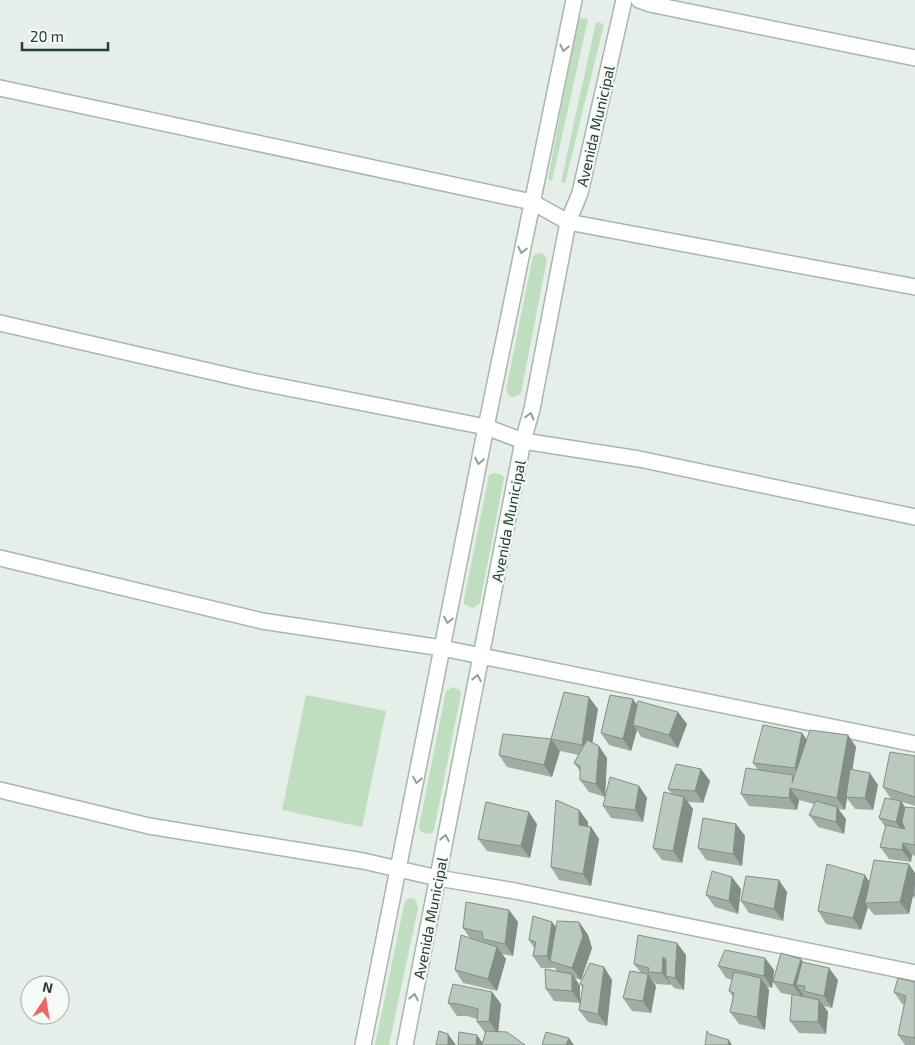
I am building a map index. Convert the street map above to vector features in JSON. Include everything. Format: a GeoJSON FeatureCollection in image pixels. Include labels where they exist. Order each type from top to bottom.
{"type":"FeatureCollection","features":[{"type":"Feature","properties":{"kind":"street"},"geometry":{"type":"LineString","coordinates":[[363,1045],[400,869],[486,427],[574,0]]}},
{"type":"Feature","properties":{"kind":"street","name":"Avenida Municipal"},"geometry":{"type":"LineString","coordinates":[[405,1045],[523,441],[532,408],[568,222],[580,193],[624,0]]}},
{"type":"Feature","properties":{"kind":"street"},"geometry":{"type":"LineString","coordinates":[[639,0],[915,58]]}},
{"type":"Feature","properties":{"kind":"street"},"geometry":{"type":"LineString","coordinates":[[0,88],[532,202],[568,222],[915,287]]}},
{"type":"Feature","properties":{"kind":"street"},"geometry":{"type":"LineString","coordinates":[[0,324],[252,381],[486,427],[523,441],[639,459],[915,517]]}},
{"type":"Feature","properties":{"kind":"street"},"geometry":{"type":"LineString","coordinates":[[0,558],[262,621],[442,648],[915,744]]}},
{"type":"Feature","properties":{"kind":"street"},"geometry":{"type":"LineString","coordinates":[[0,790],[149,826],[363,861],[438,878],[515,891],[915,973]]}},
{"type":"Feature","properties":{"kind":"green space"},"geometry":{"type":"Polygon","coordinates":[[[578,18],[588,19],[552,181],[548,179],[578,18]]]}},
{"type":"Feature","properties":{"kind":"green space"},"geometry":{"type":"Polygon","coordinates":[[[596,22],[604,24],[565,183],[561,182],[596,22]]]}},
{"type":"Feature","properties":{"kind":"green space"},"geometry":{"type":"Polygon","coordinates":[[[538,253],[543,254],[547,259],[521,393],[514,397],[509,396],[506,390],[533,256],[538,253]]]}},
{"type":"Feature","properties":{"kind":"green space"},"geometry":{"type":"Polygon","coordinates":[[[495,473],[502,475],[504,478],[480,603],[473,608],[464,604],[464,599],[489,475],[495,473]]]}},
{"type":"Feature","properties":{"kind":"green space"},"geometry":{"type":"Polygon","coordinates":[[[453,687],[460,690],[461,694],[434,830],[431,834],[424,833],[420,831],[419,827],[446,691],[453,687]]]}},
{"type":"Feature","properties":{"kind":"green space"},"geometry":{"type":"Polygon","coordinates":[[[306,695],[386,711],[362,827],[282,810],[306,695]]]}},
{"type":"Feature","properties":{"kind":"green space"},"geometry":{"type":"Polygon","coordinates":[[[410,898],[415,899],[418,908],[389,1045],[375,1045],[404,905],[406,900],[410,898]]]}},
{"type":"Feature","properties":{"kind":"building"},"geometry":{"type":"Polygon","coordinates":[[[564,692],[589,697],[582,745],[551,739],[564,692]]]}},
{"type":"Feature","properties":{"kind":"building"},"geometry":{"type":"Polygon","coordinates":[[[610,695],[633,699],[623,739],[601,733],[610,695]]]}},
{"type":"Feature","properties":{"kind":"building"},"geometry":{"type":"Polygon","coordinates":[[[638,701],[678,712],[669,735],[633,725],[638,701]]]}},
{"type":"Feature","properties":{"kind":"building"},"geometry":{"type":"Polygon","coordinates":[[[763,725],[802,733],[795,768],[753,763],[763,725]]]}},
{"type":"Feature","properties":{"kind":"building"},"geometry":{"type":"Polygon","coordinates":[[[810,730],[848,735],[837,798],[790,788],[789,798],[741,794],[746,768],[793,775],[792,783],[810,730]]]}},
{"type":"Feature","properties":{"kind":"building"},"geometry":{"type":"Polygon","coordinates":[[[503,734],[551,739],[544,765],[499,755],[503,734]]]}},
{"type":"Feature","properties":{"kind":"building"},"geometry":{"type":"Polygon","coordinates":[[[587,740],[599,746],[596,784],[580,780],[580,766],[574,763],[587,740]]]}},
{"type":"Feature","properties":{"kind":"building"},"geometry":{"type":"Polygon","coordinates":[[[890,752],[915,756],[915,797],[883,787],[890,752]]]}},
{"type":"Feature","properties":{"kind":"building"},"geometry":{"type":"Polygon","coordinates":[[[676,764],[701,769],[695,791],[668,789],[676,764]]]}},
{"type":"Feature","properties":{"kind":"building"},"geometry":{"type":"Polygon","coordinates":[[[850,769],[870,773],[865,798],[846,797],[850,769]]]}},
{"type":"Feature","properties":{"kind":"building"},"geometry":{"type":"Polygon","coordinates":[[[610,777],[639,786],[635,810],[603,806],[610,777]]]}},
{"type":"Feature","properties":{"kind":"building"},"geometry":{"type":"Polygon","coordinates":[[[664,792],[684,797],[673,851],[653,848],[664,792]]]}},
{"type":"Feature","properties":{"kind":"building"},"geometry":{"type":"Polygon","coordinates":[[[885,798],[901,801],[896,822],[879,818],[885,798]]]}},
{"type":"Feature","properties":{"kind":"building"},"geometry":{"type":"Polygon","coordinates":[[[556,800],[579,810],[579,825],[591,827],[583,874],[551,867],[556,800]]]}},
{"type":"Feature","properties":{"kind":"building"},"geometry":{"type":"Polygon","coordinates":[[[816,801],[837,807],[836,822],[809,815],[816,801]]]}},
{"type":"Feature","properties":{"kind":"building"},"geometry":{"type":"Polygon","coordinates":[[[486,802],[529,812],[521,846],[478,839],[486,802]]]}},
{"type":"Feature","properties":{"kind":"building"},"geometry":{"type":"Polygon","coordinates":[[[905,807],[915,808],[915,845],[903,843],[902,850],[880,847],[886,825],[905,829],[902,822],[905,807]]]}},
{"type":"Feature","properties":{"kind":"building"},"geometry":{"type":"Polygon","coordinates":[[[703,818],[736,824],[733,854],[698,848],[703,818]]]}},
{"type":"Feature","properties":{"kind":"building"},"geometry":{"type":"Polygon","coordinates":[[[874,860],[909,864],[900,902],[865,903],[874,860]]]}},
{"type":"Feature","properties":{"kind":"building"},"geometry":{"type":"Polygon","coordinates":[[[827,864],[865,875],[853,918],[818,911],[827,864]]]}},
{"type":"Feature","properties":{"kind":"building"},"geometry":{"type":"Polygon","coordinates":[[[712,871],[732,877],[729,901],[706,895],[712,871]]]}},
{"type":"Feature","properties":{"kind":"building"},"geometry":{"type":"Polygon","coordinates":[[[746,876],[779,880],[774,909],[741,901],[746,876]]]}},
{"type":"Feature","properties":{"kind":"building"},"geometry":{"type":"Polygon","coordinates":[[[466,902],[509,910],[505,944],[483,939],[482,932],[463,928],[466,902]]]}},
{"type":"Feature","properties":{"kind":"building"},"geometry":{"type":"Polygon","coordinates":[[[533,916],[552,922],[547,956],[533,956],[536,942],[529,940],[533,916]]]}},
{"type":"Feature","properties":{"kind":"building"},"geometry":{"type":"Polygon","coordinates":[[[557,921],[579,922],[583,936],[572,968],[550,961],[557,921]]]}},
{"type":"Feature","properties":{"kind":"building"},"geometry":{"type":"Polygon","coordinates":[[[461,935],[497,947],[488,979],[455,970],[461,935]]]}},
{"type":"Feature","properties":{"kind":"building"},"geometry":{"type":"Polygon","coordinates":[[[638,935],[677,943],[675,978],[666,976],[666,959],[663,957],[662,973],[648,972],[649,968],[634,964],[638,935]]]}},
{"type":"Feature","properties":{"kind":"building"},"geometry":{"type":"Polygon","coordinates":[[[725,950],[765,958],[764,976],[718,966],[725,950]]]}},
{"type":"Feature","properties":{"kind":"building"},"geometry":{"type":"Polygon","coordinates":[[[781,953],[801,959],[793,985],[773,981],[781,953]]]}},
{"type":"Feature","properties":{"kind":"building"},"geometry":{"type":"Polygon","coordinates":[[[802,962],[829,968],[824,996],[804,991],[805,986],[796,985],[802,962]]]}},
{"type":"Feature","properties":{"kind":"building"},"geometry":{"type":"Polygon","coordinates":[[[590,963],[604,967],[598,1014],[579,1010],[583,985],[580,984],[590,963]]]}},
{"type":"Feature","properties":{"kind":"building"},"geometry":{"type":"Polygon","coordinates":[[[545,969],[572,974],[572,991],[546,989],[545,969]]]}},
{"type":"Feature","properties":{"kind":"building"},"geometry":{"type":"Polygon","coordinates":[[[630,971],[648,974],[643,1001],[623,998],[630,971]]]}},
{"type":"Feature","properties":{"kind":"building"},"geometry":{"type":"Polygon","coordinates":[[[734,972],[761,978],[757,1017],[730,1012],[734,993],[729,991],[734,972]]]}},
{"type":"Feature","properties":{"kind":"building"},"geometry":{"type":"Polygon","coordinates":[[[898,978],[915,982],[915,1038],[898,1035],[906,996],[894,992],[898,978]]]}},
{"type":"Feature","properties":{"kind":"building"},"geometry":{"type":"Polygon","coordinates":[[[453,984],[492,992],[489,1021],[477,1022],[478,1009],[448,1003],[453,984]]]}},
{"type":"Feature","properties":{"kind":"building"},"geometry":{"type":"Polygon","coordinates":[[[792,994],[819,1000],[818,1022],[790,1021],[792,994]]]}},
{"type":"Feature","properties":{"kind":"building"},"geometry":{"type":"Polygon","coordinates":[[[439,1031],[448,1034],[448,1045],[436,1045],[439,1031]]]}},
{"type":"Feature","properties":{"kind":"building"},"geometry":{"type":"Polygon","coordinates":[[[486,1031],[507,1032],[525,1045],[482,1045],[486,1031]]]}},
{"type":"Feature","properties":{"kind":"building"},"geometry":{"type":"Polygon","coordinates":[[[707,1031],[709,1034],[729,1040],[728,1045],[705,1045],[707,1031]]]}},
{"type":"Feature","properties":{"kind":"building"},"geometry":{"type":"Polygon","coordinates":[[[459,1032],[477,1035],[476,1045],[458,1045],[459,1032]]]}},
{"type":"Feature","properties":{"kind":"building"},"geometry":{"type":"Polygon","coordinates":[[[546,1032],[569,1038],[566,1045],[542,1045],[546,1032]]]}}]}
